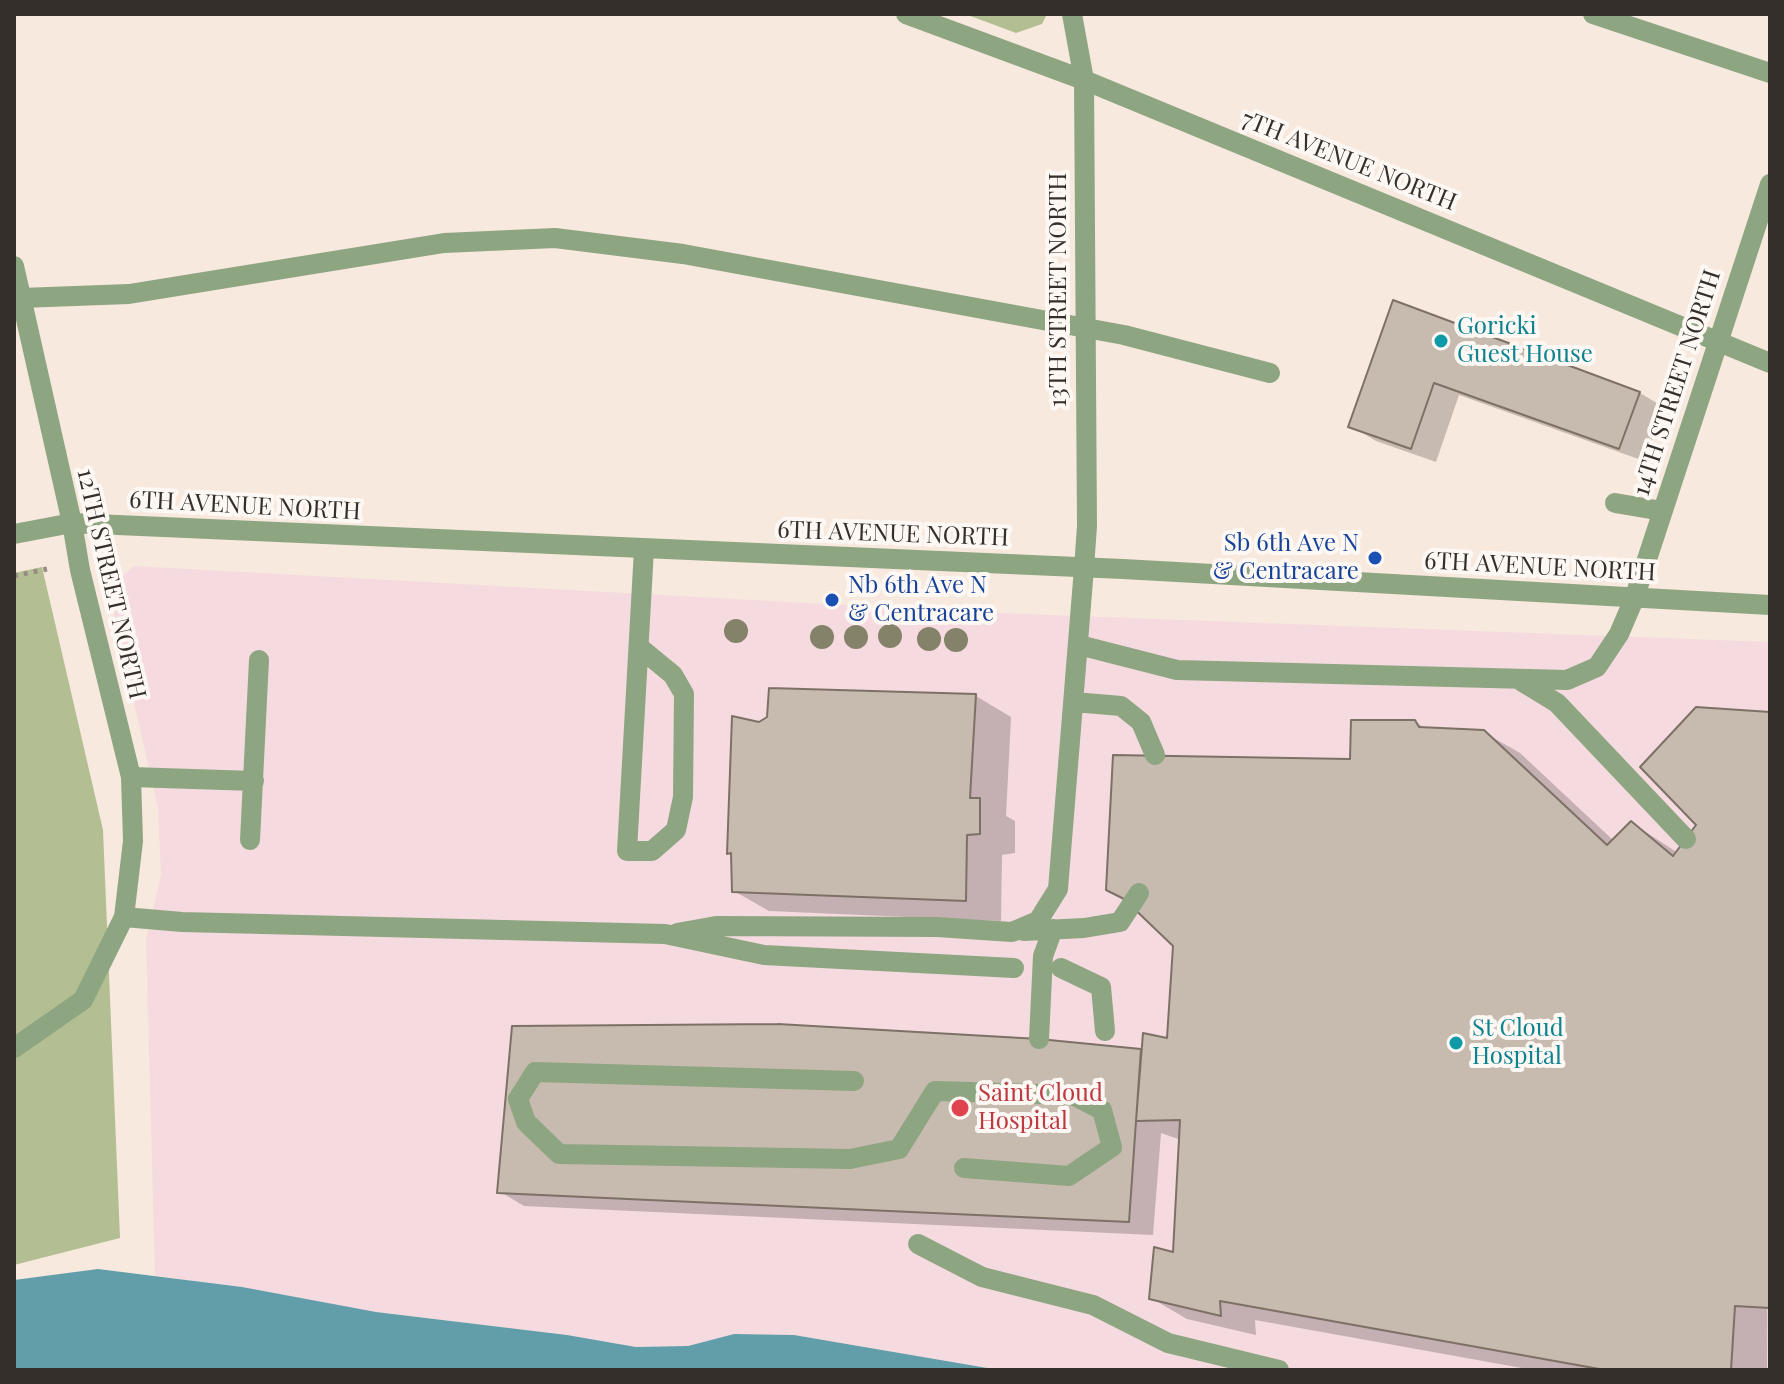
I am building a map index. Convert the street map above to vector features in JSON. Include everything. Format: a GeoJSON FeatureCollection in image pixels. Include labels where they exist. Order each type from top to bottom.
{"type":"FeatureCollection","features":[{"type":"Feature","properties":{"kind":"street","name":"7TH AVENUE NORTH"},"geometry":{"type":"LineString","coordinates":[[906,14],[1084,80],[1770,363]]}},
{"type":"Feature","properties":{"kind":"street","name":"13TH STREET NORTH"},"geometry":{"type":"LineString","coordinates":[[1012,932],[1038,921],[1058,889],[1087,526],[1084,80],[1072,14]]}},
{"type":"Feature","properties":{"kind":"street"},"geometry":{"type":"LineString","coordinates":[[1593,14],[1770,73]]}},
{"type":"Feature","properties":{"kind":"street","name":"14TH STREET NORTH"},"geometry":{"type":"LineString","coordinates":[[1079,645],[1177,670],[1328,672],[1521,681],[1567,680],[1597,667],[1619,634],[1634,599],[1770,184]]}},
{"type":"Feature","properties":{"kind":"street"},"geometry":{"type":"LineString","coordinates":[[21,298],[129,294],[444,243],[555,238],[683,254],[1124,335],[1270,373]]}},
{"type":"Feature","properties":{"kind":"street","name":"12TH STREET NORTH"},"geometry":{"type":"LineString","coordinates":[[14,268],[80,570],[131,777],[133,841],[124,917],[83,1000],[14,1048]]}},
{"type":"Feature","properties":{"kind":"street"},"geometry":{"type":"LineString","coordinates":[[1615,503],[1662,511]]}},
{"type":"Feature","properties":{"kind":"street","name":"6TH AVENUE NORTH"},"geometry":{"type":"LineString","coordinates":[[14,534],[72,523],[1084,568],[1770,605]]}},
{"type":"Feature","properties":{"kind":"street"},"geometry":{"type":"LineString","coordinates":[[639,647],[673,675],[684,694],[683,797],[676,830],[652,851],[627,851],[644,549]]}},
{"type":"Feature","properties":{"kind":"street"},"geometry":{"type":"LineString","coordinates":[[250,840],[259,660]]}},
{"type":"Feature","properties":{"kind":"street"},"geometry":{"type":"LineString","coordinates":[[1521,681],[1557,703],[1686,839]]}},
{"type":"Feature","properties":{"kind":"street"},"geometry":{"type":"LineString","coordinates":[[1074,702],[1121,706],[1141,722],[1155,755]]}},
{"type":"Feature","properties":{"kind":"street"},"geometry":{"type":"LineString","coordinates":[[131,777],[254,781]]}},
{"type":"Feature","properties":{"kind":"street"},"geometry":{"type":"LineString","coordinates":[[124,917],[182,922],[665,934],[716,926],[937,927],[1012,932],[1120,922],[1139,893]]}},
{"type":"Feature","properties":{"kind":"street"},"geometry":{"type":"LineString","coordinates":[[1039,1039],[1043,956],[1053,929]]}},
{"type":"Feature","properties":{"kind":"street"},"geometry":{"type":"LineString","coordinates":[[665,934],[764,955],[1014,968]]}},
{"type":"Feature","properties":{"kind":"street"},"geometry":{"type":"LineString","coordinates":[[1061,968],[1101,987],[1105,1031]]}},
{"type":"Feature","properties":{"kind":"street"},"geometry":{"type":"LineString","coordinates":[[854,1081],[535,1072],[518,1099],[526,1122],[559,1154],[820,1159],[850,1159],[899,1149],[935,1091],[1073,1095],[1102,1110],[1112,1147],[1069,1176],[964,1168]]}},
{"type":"Feature","properties":{"kind":"street"},"geometry":{"type":"LineString","coordinates":[[918,1244],[982,1277],[1093,1305],[1168,1343],[1279,1370]]}},
{"type":"Feature","properties":{"kind":"path"},"geometry":{"type":"LineString","coordinates":[[14,576],[47,569]]}},
{"type":"Feature","properties":{"kind":"shaded area","name":"Saint Cloud Hospital"},"geometry":{"type":"Polygon","coordinates":[[[134,566],[971,612],[1770,642],[1770,1370],[999,1370],[794,1335],[734,1334],[688,1346],[636,1347],[567,1335],[376,1312],[155,1275],[146,940],[161,875],[158,808],[112,606],[117,581],[134,566]]]}},
{"type":"Feature","properties":{"kind":"green space"},"geometry":{"type":"Polygon","coordinates":[[[965,14],[1047,14],[1042,24],[1016,33],[965,14]]]}},
{"type":"Feature","properties":{"kind":"green space"},"geometry":{"type":"Polygon","coordinates":[[[42,567],[103,830],[120,1238],[14,1265],[14,573],[42,567]]]}},
{"type":"Feature","properties":{"kind":"water"},"geometry":{"type":"Polygon","coordinates":[[[98,1269],[242,1287],[376,1312],[567,1335],[636,1347],[688,1346],[734,1334],[794,1335],[999,1370],[14,1370],[14,1280],[98,1269]]]}},
{"type":"Feature","properties":{"kind":"building","name":"Goricki Guest House"},"geometry":{"type":"Polygon","coordinates":[[[1393,300],[1640,392],[1619,449],[1434,383],[1411,449],[1348,427],[1393,300]]]}},
{"type":"Feature","properties":{"kind":"building"},"geometry":{"type":"Polygon","coordinates":[[[769,688],[976,694],[970,798],[980,798],[980,834],[967,835],[966,901],[732,892],[731,853],[727,854],[732,716],[759,722],[767,717],[769,688]]]}},
{"type":"Feature","properties":{"kind":"building","name":"St Cloud Hospital"},"geometry":{"type":"Polygon","coordinates":[[[1696,707],[1770,712],[1770,1308],[1735,1306],[1731,1370],[1605,1370],[1220,1301],[1221,1316],[1149,1299],[1154,1247],[1173,1252],[1180,1120],[1136,1121],[1143,1033],[1167,1038],[1173,946],[1124,899],[1106,890],[1113,755],[1350,759],[1351,720],[1415,720],[1419,727],[1484,730],[1607,845],[1631,821],[1673,856],[1696,825],[1640,767],[1696,707]]]}},
{"type":"Feature","properties":{"kind":"building"},"geometry":{"type":"Polygon","coordinates":[[[778,1024],[1039,1039],[1141,1049],[1129,1222],[497,1193],[512,1026],[778,1024]]]}},
{"type":"Feature","properties":{"kind":"place","name":"Goricki Guest House"},"geometry":{"type":"Point","coordinates":[1441,341]}},
{"type":"Feature","properties":{"kind":"place","name":"Sb 6th Ave N & Centracare"},"geometry":{"type":"Point","coordinates":[1375,558]}},
{"type":"Feature","properties":{"kind":"place","name":"Nb 6th Ave N & Centracare"},"geometry":{"type":"Point","coordinates":[832,600]}},
{"type":"Feature","properties":{"kind":"place","name":"St Cloud Hospital"},"geometry":{"type":"Point","coordinates":[1456,1043]}},
{"type":"Feature","properties":{"kind":"place","name":"Saint Cloud Hospital"},"geometry":{"type":"Point","coordinates":[960,1108]}}]}
